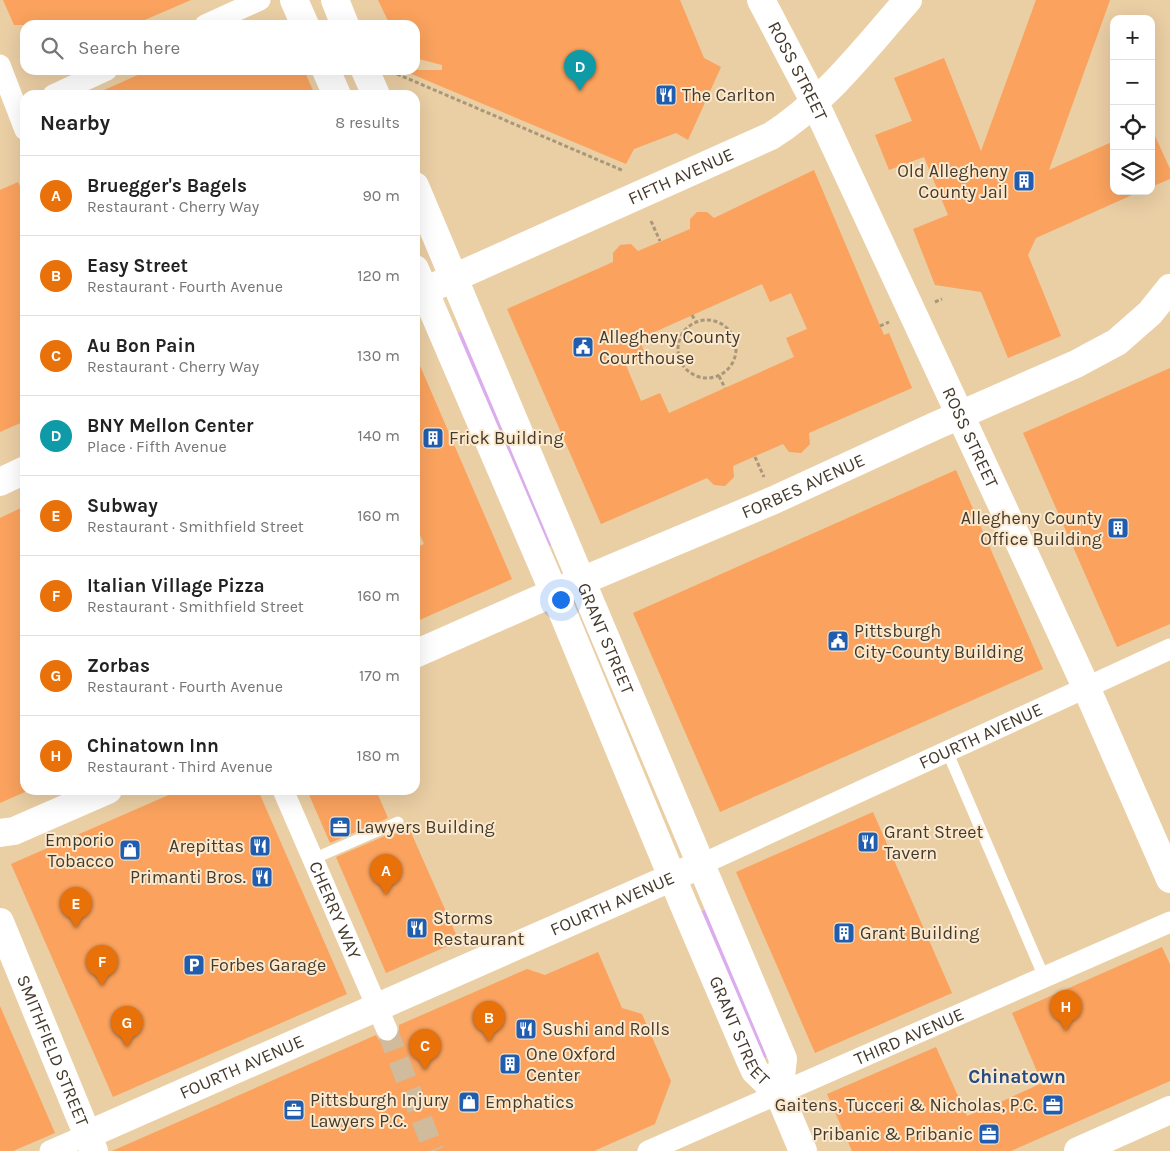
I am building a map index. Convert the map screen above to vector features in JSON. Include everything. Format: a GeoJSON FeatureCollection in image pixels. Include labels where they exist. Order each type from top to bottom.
{"type":"FeatureCollection","features":[{"type":"Feature","properties":{"kind":"main road"},"geometry":{"type":"LineString","coordinates":[[294,0],[303,20]]}},
{"type":"Feature","properties":{"kind":"main road"},"geometry":{"type":"LineString","coordinates":[[335,0],[344,20]]}},
{"type":"Feature","properties":{"kind":"main road","name":"ROSS STREET"},"geometry":{"type":"LineString","coordinates":[[762,0],[814,101],[1086,687],[1170,879]]}},
{"type":"Feature","properties":{"kind":"main road","name":"FIFTH AVENUE"},"geometry":{"type":"LineString","coordinates":[[420,285],[454,278],[771,136],[788,125],[814,101],[908,0]]}},
{"type":"Feature","properties":{"kind":"main road"},"geometry":{"type":"LineString","coordinates":[[328,75],[335,90]]}},
{"type":"Feature","properties":{"kind":"main road"},"geometry":{"type":"LineString","coordinates":[[367,75],[374,90]]}},
{"type":"Feature","properties":{"kind":"main road","name":"GRANT STREET"},"geometry":{"type":"LineString","coordinates":[[420,198],[783,1059],[779,1094]]}},
{"type":"Feature","properties":{"kind":"main road","name":"FORBES AVENUE"},"geometry":{"type":"LineString","coordinates":[[420,652],[774,500],[1076,364],[1117,342],[1150,312],[1170,288]]}},
{"type":"Feature","properties":{"kind":"main road","name":"GRANT STREET"},"geometry":{"type":"LineString","coordinates":[[420,290],[554,593],[755,1071],[779,1094],[803,1151]]}},
{"type":"Feature","properties":{"kind":"main road"},"geometry":{"type":"LineString","coordinates":[[0,482],[20,472]]}},
{"type":"Feature","properties":{"kind":"main road"},"geometry":{"type":"LineString","coordinates":[[0,833],[14,831],[97,795]]}},
{"type":"Feature","properties":{"kind":"main road","name":"FOURTH AVENUE"},"geometry":{"type":"LineString","coordinates":[[90,1143],[382,1018],[700,864]]}},
{"type":"Feature","properties":{"kind":"main road","name":"SMITHFIELD STREET"},"geometry":{"type":"LineString","coordinates":[[0,922],[90,1143]]}},
{"type":"Feature","properties":{"kind":"main road"},"geometry":{"type":"LineString","coordinates":[[1078,1151],[1170,1110]]}},
{"type":"Feature","properties":{"kind":"street"},"geometry":{"type":"LineString","coordinates":[[216,20],[260,0]]}},
{"type":"Feature","properties":{"kind":"street"},"geometry":{"type":"LineString","coordinates":[[0,65],[17,117]]}},
{"type":"Feature","properties":{"kind":"street"},"geometry":{"type":"LineString","coordinates":[[64,90],[96,75]]}},
{"type":"Feature","properties":{"kind":"street","name":"FOURTH AVENUE"},"geometry":{"type":"LineString","coordinates":[[700,864],[1170,649]]}},
{"type":"Feature","properties":{"kind":"street","name":"CHERRY WAY"},"geometry":{"type":"LineString","coordinates":[[285,795],[382,1018]]}},
{"type":"Feature","properties":{"kind":"street","name":"THIRD AVENUE"},"geometry":{"type":"LineString","coordinates":[[648,1151],[677,1145],[779,1094],[1170,922]]}},
{"type":"Feature","properties":{"kind":"street","name":"FOURTH AVENUE"},"geometry":{"type":"LineString","coordinates":[[50,1151],[90,1143]]}},
{"type":"Feature","properties":{"kind":"lane"},"geometry":{"type":"LineString","coordinates":[[947,751],[1044,977]]}},
{"type":"Feature","properties":{"kind":"lane"},"geometry":{"type":"LineString","coordinates":[[313,858],[398,822]]}},
{"type":"Feature","properties":{"kind":"path"},"geometry":{"type":"LineString","coordinates":[[398,75],[624,171]]}},
{"type":"Feature","properties":{"kind":"path"},"geometry":{"type":"LineString","coordinates":[[651,220],[660,242]]}},
{"type":"Feature","properties":{"kind":"path"},"geometry":{"type":"LineString","coordinates":[[692,315],[696,322]]}},
{"type":"Feature","properties":{"kind":"path"},"geometry":{"type":"LineString","coordinates":[[705,320],[715,321],[724,325],[731,333],[735,342],[736,352],[733,361],[727,370],[719,376],[701,378],[685,369],[680,361],[678,343],[682,334],[696,322],[705,320]]}},
{"type":"Feature","properties":{"kind":"path"},"geometry":{"type":"LineString","coordinates":[[719,376],[724,388]]}},
{"type":"Feature","properties":{"kind":"path"},"geometry":{"type":"LineString","coordinates":[[755,457],[764,478]]}},
{"type":"Feature","properties":{"kind":"shaded area"},"geometry":{"type":"Polygon","coordinates":[[[0,0],[1170,0],[1170,1151],[0,1151],[0,0]]]}},
{"type":"Feature","properties":{"kind":"shaded area"},"geometry":{"type":"Polygon","coordinates":[[[464,330],[555,544],[545,548],[454,335],[464,330]]]}},
{"type":"Feature","properties":{"kind":"shaded area"},"geometry":{"type":"Polygon","coordinates":[[[709,908],[771,1055],[762,1059],[699,912],[709,908]]]}},
{"type":"Feature","properties":{"kind":"building"},"geometry":{"type":"Polygon","coordinates":[[[3,0],[191,0],[145,20],[20,20],[20,25],[14,25],[3,0]]]}},
{"type":"Feature","properties":{"kind":"building"},"geometry":{"type":"Polygon","coordinates":[[[378,0],[680,0],[704,58],[721,67],[688,140],[676,133],[634,149],[626,164],[414,75],[420,75],[420,70],[442,70],[442,65],[420,59],[420,20],[388,20],[378,0]]]}},
{"type":"Feature","properties":{"kind":"building","name":"Old Allegheny County Jail"},"geometry":{"type":"Polygon","coordinates":[[[1036,0],[1110,0],[1049,170],[1110,143],[1110,195],[1132,195],[1036,238],[1028,255],[1061,336],[1008,358],[981,292],[935,285],[913,229],[948,215],[924,157],[889,170],[875,135],[912,121],[894,78],[944,58],[981,151],[1036,0]]]}},
{"type":"Feature","properties":{"kind":"building"},"geometry":{"type":"Polygon","coordinates":[[[138,75],[306,75],[313,90],[104,90],[138,75]]]}},
{"type":"Feature","properties":{"kind":"building"},"geometry":{"type":"Polygon","coordinates":[[[1155,136],[1170,169],[1170,179],[1155,185],[1155,136]]]}},
{"type":"Feature","properties":{"kind":"building","name":"Allegheny County Courthouse"},"geometry":{"type":"Polygon","coordinates":[[[814,170],[884,335],[889,333],[912,388],[809,433],[810,444],[801,453],[789,452],[783,444],[733,466],[734,477],[725,486],[714,485],[707,478],[601,524],[507,309],[613,262],[613,253],[620,245],[631,244],[638,251],[690,229],[690,219],[697,212],[707,212],[714,218],[814,170]],[[762,284],[639,339],[646,356],[626,365],[641,401],[660,393],[669,413],[794,357],[786,338],[807,329],[791,293],[770,302],[762,284]]]}},
{"type":"Feature","properties":{"kind":"building"},"geometry":{"type":"Polygon","coordinates":[[[18,182],[20,187],[20,423],[0,432],[0,190],[18,182]]]}},
{"type":"Feature","properties":{"kind":"building","name":"Frick Building"},"geometry":{"type":"Polygon","coordinates":[[[420,366],[512,579],[420,620],[420,546],[424,544],[420,535],[420,366]]]}},
{"type":"Feature","properties":{"kind":"building","name":"Allegheny County Office Building"},"geometry":{"type":"Polygon","coordinates":[[[1170,368],[1170,624],[1117,647],[1023,433],[1170,368]]]}},
{"type":"Feature","properties":{"kind":"building","name":"Pittsburgh City-County Building"},"geometry":{"type":"Polygon","coordinates":[[[956,470],[1043,669],[720,812],[633,613],[956,470]]]}},
{"type":"Feature","properties":{"kind":"building"},"geometry":{"type":"Polygon","coordinates":[[[20,508],[20,794],[0,803],[0,518],[20,508]]]}},
{"type":"Feature","properties":{"kind":"building","name":"Forbes Garage"},"geometry":{"type":"Polygon","coordinates":[[[169,795],[260,795],[347,994],[113,1097],[11,864],[169,795]]]}},
{"type":"Feature","properties":{"kind":"building","name":"Lawyers Building"},"geometry":{"type":"Polygon","coordinates":[[[309,795],[378,795],[388,818],[330,843],[309,795]]]}},
{"type":"Feature","properties":{"kind":"building","name":"Grant Building"},"geometry":{"type":"Polygon","coordinates":[[[873,812],[952,993],[815,1053],[736,872],[873,812]]]}},
{"type":"Feature","properties":{"kind":"building"},"geometry":{"type":"Polygon","coordinates":[[[409,828],[459,941],[386,973],[336,857],[394,832],[395,834],[409,828]]]}},
{"type":"Feature","properties":{"kind":"building"},"geometry":{"type":"Polygon","coordinates":[[[1162,947],[1170,964],[1170,1081],[1011,1151],[852,1151],[827,1094],[936,1047],[967,1116],[994,1105],[1042,1083],[1012,1013],[1162,947]]]}},
{"type":"Feature","properties":{"kind":"building","name":"One Oxford Center"},"geometry":{"type":"Polygon","coordinates":[[[598,952],[622,1008],[642,1014],[671,1081],[655,1124],[594,1151],[112,1151],[376,1035],[379,1040],[385,1042],[392,1041],[397,1038],[399,1025],[527,969],[545,975],[598,952]]]}},
{"type":"Feature","properties":{"kind":"building"},"geometry":{"type":"Polygon","coordinates":[[[0,1006],[55,1133],[13,1151],[0,1151],[0,1006]]]}},
{"type":"Feature","properties":{"kind":"tunnel"},"geometry":{"type":"LineString","coordinates":[[387,1030],[434,1151]]}},
{"type":"Feature","properties":{"kind":"place","name":"BNY Mellon Center"},"geometry":{"type":"Point","coordinates":[580,91]}},
{"type":"Feature","properties":{"kind":"place","name":"The Carlton"},"geometry":{"type":"Point","coordinates":[666,95]}},
{"type":"Feature","properties":{"kind":"place","name":"Old Allegheny County Jail"},"geometry":{"type":"Point","coordinates":[1024,181]}},
{"type":"Feature","properties":{"kind":"place","name":"Allegheny County Courthouse"},"geometry":{"type":"Point","coordinates":[583,347]}},
{"type":"Feature","properties":{"kind":"place","name":"Frick Building"},"geometry":{"type":"Point","coordinates":[433,438]}},
{"type":"Feature","properties":{"kind":"place","name":"Allegheny County Office Building"},"geometry":{"type":"Point","coordinates":[1118,528]}},
{"type":"Feature","properties":{"kind":"place","name":"Pittsburgh City-County Building"},"geometry":{"type":"Point","coordinates":[838,641]}},
{"type":"Feature","properties":{"kind":"place","name":"Lawyers Building"},"geometry":{"type":"Point","coordinates":[340,827]}},
{"type":"Feature","properties":{"kind":"place","name":"Grant Street Tavern"},"geometry":{"type":"Point","coordinates":[868,842]}},
{"type":"Feature","properties":{"kind":"place","name":"Arepittas"},"geometry":{"type":"Point","coordinates":[260,846]}},
{"type":"Feature","properties":{"kind":"place","name":"Emporio Tobacco"},"geometry":{"type":"Point","coordinates":[130,850]}},
{"type":"Feature","properties":{"kind":"place","name":"Primanti Bros."},"geometry":{"type":"Point","coordinates":[262,877]}},
{"type":"Feature","properties":{"kind":"place","name":"Bruegger's Bagels"},"geometry":{"type":"Point","coordinates":[386,895]}},
{"type":"Feature","properties":{"kind":"place","name":"Subway"},"geometry":{"type":"Point","coordinates":[76,928]}},
{"type":"Feature","properties":{"kind":"place","name":"Storms Restaurant"},"geometry":{"type":"Point","coordinates":[417,928]}},
{"type":"Feature","properties":{"kind":"place","name":"Grant Building"},"geometry":{"type":"Point","coordinates":[844,933]}},
{"type":"Feature","properties":{"kind":"place","name":"Forbes Garage"},"geometry":{"type":"Point","coordinates":[194,965]}},
{"type":"Feature","properties":{"kind":"place","name":"Italian Village Pizza"},"geometry":{"type":"Point","coordinates":[102,986]}},
{"type":"Feature","properties":{"kind":"place","name":"Sushi and Rolls"},"geometry":{"type":"Point","coordinates":[526,1029]}},
{"type":"Feature","properties":{"kind":"place","name":"Chinatown Inn"},"geometry":{"type":"Point","coordinates":[1066,1031]}},
{"type":"Feature","properties":{"kind":"place","name":"Easy Street"},"geometry":{"type":"Point","coordinates":[489,1042]}},
{"type":"Feature","properties":{"kind":"place","name":"Zorbas"},"geometry":{"type":"Point","coordinates":[127,1047]}},
{"type":"Feature","properties":{"kind":"place","name":"One Oxford Center"},"geometry":{"type":"Point","coordinates":[510,1064]}},
{"type":"Feature","properties":{"kind":"place","name":"Au Bon Pain"},"geometry":{"type":"Point","coordinates":[425,1070]}},
{"type":"Feature","properties":{"kind":"place","name":"Emphatics"},"geometry":{"type":"Point","coordinates":[469,1102]}},
{"type":"Feature","properties":{"kind":"place","name":"Gaitens, Tucceri & Nicholas, P.C."},"geometry":{"type":"Point","coordinates":[1053,1105]}},
{"type":"Feature","properties":{"kind":"place","name":"Pittsburgh Injury Lawyers P.C."},"geometry":{"type":"Point","coordinates":[294,1110]}},
{"type":"Feature","properties":{"kind":"place","name":"Pribanic & Pribanic"},"geometry":{"type":"Point","coordinates":[989,1134]}},
{"type":"Feature","properties":{"kind":"district","name":"Chinatown"},"geometry":{"type":"Point","coordinates":[1017,1077]}}]}
